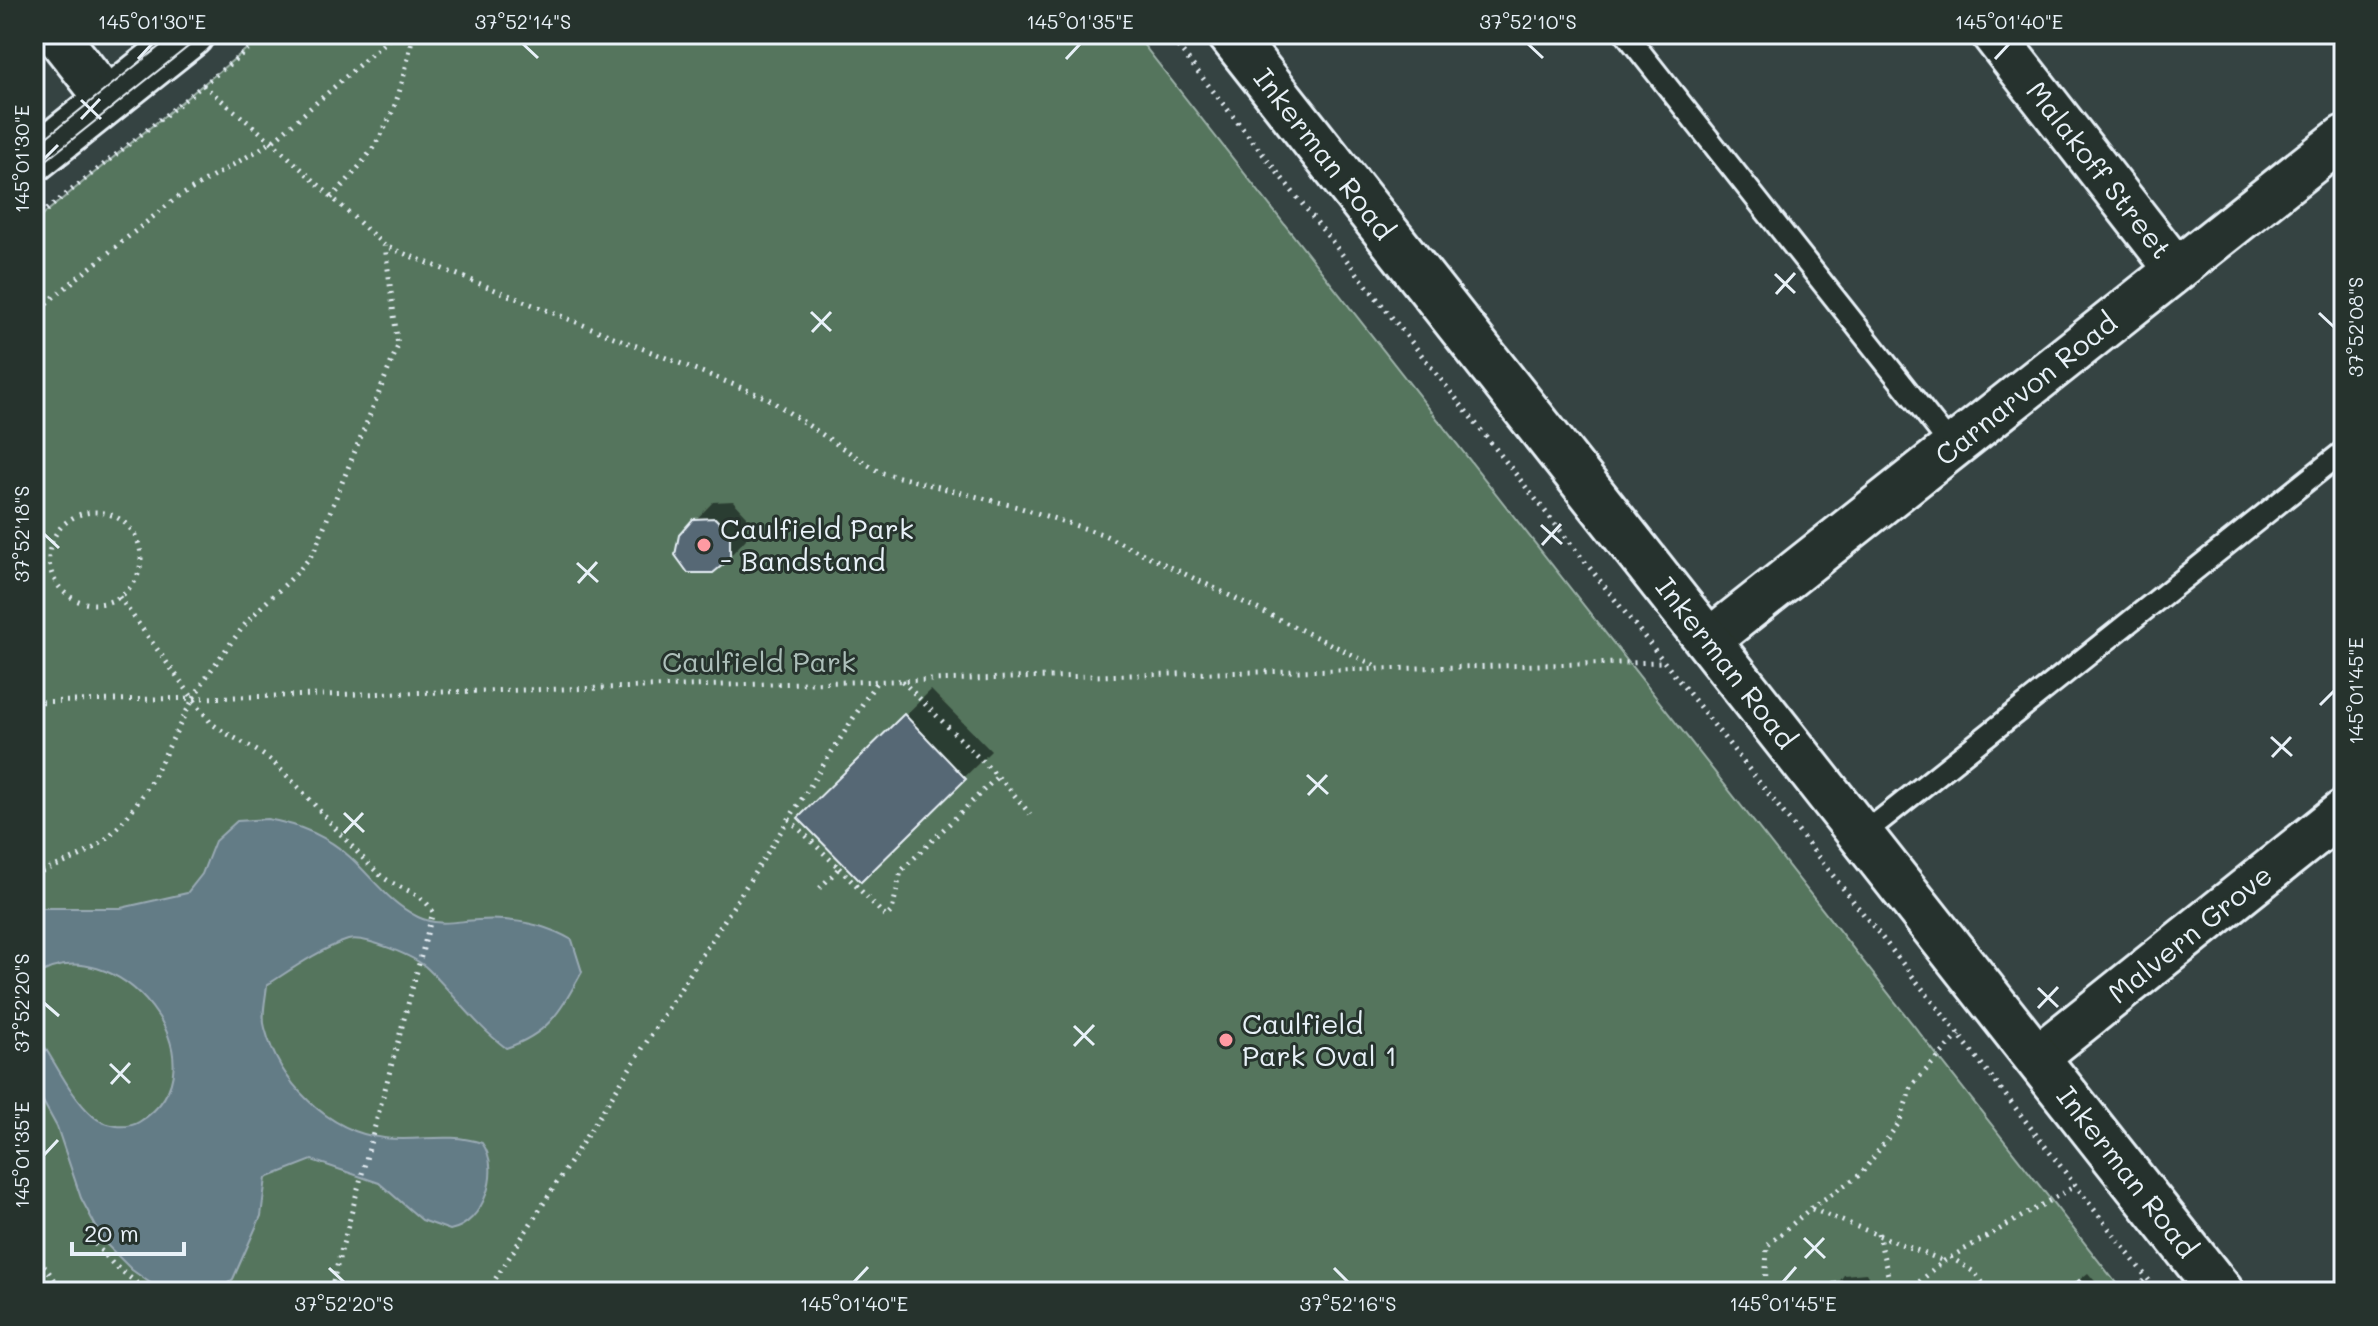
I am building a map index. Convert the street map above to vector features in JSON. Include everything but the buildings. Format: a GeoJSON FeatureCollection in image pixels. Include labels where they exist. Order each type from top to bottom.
{"type":"FeatureCollection","features":[{"type":"Feature","properties":{"kind":"street"},"geometry":{"type":"LineString","coordinates":[[56,34],[108,100]]}},
{"type":"Feature","properties":{"kind":"street"},"geometry":{"type":"LineString","coordinates":[[34,159],[191,34]]}},
{"type":"Feature","properties":{"kind":"street","name":"Inkerman Road"},"geometry":{"type":"LineString","coordinates":[[1230,34],[2221,1292]]}},
{"type":"Feature","properties":{"kind":"street","name":"Malakoff Street"},"geometry":{"type":"LineString","coordinates":[[1993,34],[2176,269]]}},
{"type":"Feature","properties":{"kind":"street","name":"Carnarvon Road"},"geometry":{"type":"LineString","coordinates":[[1708,641],[2344,137]]}},
{"type":"Feature","properties":{"kind":"street","name":"Malvern Grove"},"geometry":{"type":"LineString","coordinates":[[2037,1057],[2344,811]]}},
{"type":"Feature","properties":{"kind":"lane"},"geometry":{"type":"LineString","coordinates":[[1626,34],[1953,448]]}},
{"type":"Feature","properties":{"kind":"lane"},"geometry":{"type":"LineString","coordinates":[[1862,835],[2344,451]]}},
{"type":"Feature","properties":{"kind":"path"},"geometry":{"type":"LineString","coordinates":[[34,220],[267,34]]}},
{"type":"Feature","properties":{"kind":"path"},"geometry":{"type":"LineString","coordinates":[[34,313],[175,199],[272,142],[394,34]]}},
{"type":"Feature","properties":{"kind":"path"},"geometry":{"type":"LineString","coordinates":[[331,198],[374,150],[388,129],[413,34]]}},
{"type":"Feature","properties":{"kind":"path"},"geometry":{"type":"LineString","coordinates":[[1168,34],[1959,1035],[2158,1292]]}},
{"type":"Feature","properties":{"kind":"path"},"geometry":{"type":"LineString","coordinates":[[203,85],[272,142],[385,246],[767,398],[879,472],[1028,510],[1102,534],[1381,669]]}},
{"type":"Feature","properties":{"kind":"path"},"geometry":{"type":"LineString","coordinates":[[34,874],[81,856],[111,835],[145,790],[193,698],[245,624],[296,575],[320,538],[398,346],[385,246]]}},
{"type":"Feature","properties":{"kind":"path"},"geometry":{"type":"LineString","coordinates":[[80,513],[112,514],[136,536],[140,568],[134,582],[119,597],[96,604],[82,602],[58,586],[48,559],[50,544],[66,521],[80,513]]}},
{"type":"Feature","properties":{"kind":"path"},"geometry":{"type":"LineString","coordinates":[[119,597],[211,723],[227,735],[254,747],[276,765],[377,872],[422,896],[433,912],[357,1183],[330,1292]]}},
{"type":"Feature","properties":{"kind":"path"},"geometry":{"type":"LineString","coordinates":[[34,702],[1663,662]]}},
{"type":"Feature","properties":{"kind":"path"},"geometry":{"type":"LineString","coordinates":[[487,1292],[877,681]]}},
{"type":"Feature","properties":{"kind":"path"},"geometry":{"type":"LineString","coordinates":[[902,681],[1030,814]]}},
{"type":"Feature","properties":{"kind":"path"},"geometry":{"type":"LineString","coordinates":[[789,819],[886,917],[892,911],[901,871],[997,777]]}},
{"type":"Feature","properties":{"kind":"path"},"geometry":{"type":"LineString","coordinates":[[820,888],[839,868]]}},
{"type":"Feature","properties":{"kind":"path"},"geometry":{"type":"LineString","coordinates":[[1765,1292],[1767,1246],[1811,1208],[1861,1174],[1899,1123],[1912,1085],[1959,1035]]}},
{"type":"Feature","properties":{"kind":"path"},"geometry":{"type":"LineString","coordinates":[[1907,1292],[1947,1259],[2075,1186]]}},
{"type":"Feature","properties":{"kind":"path"},"geometry":{"type":"LineString","coordinates":[[1811,1208],[1974,1272],[1986,1287],[1985,1292]]}},
{"type":"Feature","properties":{"kind":"path"},"geometry":{"type":"LineString","coordinates":[[1878,1232],[1892,1292]]}},
{"type":"Feature","properties":{"kind":"path"},"geometry":{"type":"LineString","coordinates":[[95,1244],[113,1264],[148,1292]]}},
{"type":"Feature","properties":{"kind":"path"},"geometry":{"type":"LineString","coordinates":[[34,1253],[64,1292]]}},
{"type":"Feature","properties":{"kind":"path"},"geometry":{"type":"LineString","coordinates":[[2130,1292],[2147,1279]]}},
{"type":"Feature","properties":{"kind":"green space","name":"Caulfield Park"},"geometry":{"type":"Polygon","coordinates":[[[265,34],[1135,34],[2123,1292],[34,1292],[34,222],[265,34]]]}},
{"type":"Feature","properties":{"kind":"water"},"geometry":{"type":"Polygon","coordinates":[[[267,819],[300,828],[332,843],[398,905],[418,917],[440,923],[515,921],[561,934],[572,940],[582,972],[544,1028],[506,1048],[422,964],[390,948],[366,941],[356,939],[338,944],[267,985],[263,1018],[272,1048],[294,1085],[309,1101],[325,1115],[363,1134],[397,1139],[457,1138],[482,1143],[490,1167],[486,1194],[472,1218],[450,1230],[422,1220],[379,1183],[312,1160],[266,1178],[261,1216],[233,1279],[217,1292],[163,1292],[132,1270],[104,1242],[81,1198],[57,1127],[34,1085],[34,1031],[84,1107],[93,1116],[115,1126],[139,1122],[165,1097],[174,1067],[168,1036],[152,1007],[127,983],[97,968],[65,965],[34,977],[34,908],[121,908],[187,893],[202,874],[215,841],[237,821],[267,819]]]}},
{"type":"Feature","properties":{"kind":"tram line"},"geometry":{"type":"LineString","coordinates":[[34,147],[175,34]]}},
{"type":"Feature","properties":{"kind":"tram line"},"geometry":{"type":"LineString","coordinates":[[34,170],[204,34]]}},
{"type":"Feature","properties":{"kind":"place","name":"Caulfield Park - Bandstand"},"geometry":{"type":"Point","coordinates":[704,545]}},
{"type":"Feature","properties":{"kind":"place","name":"Caulfield Park Oval 1"},"geometry":{"type":"Point","coordinates":[1226,1040]}}]}
